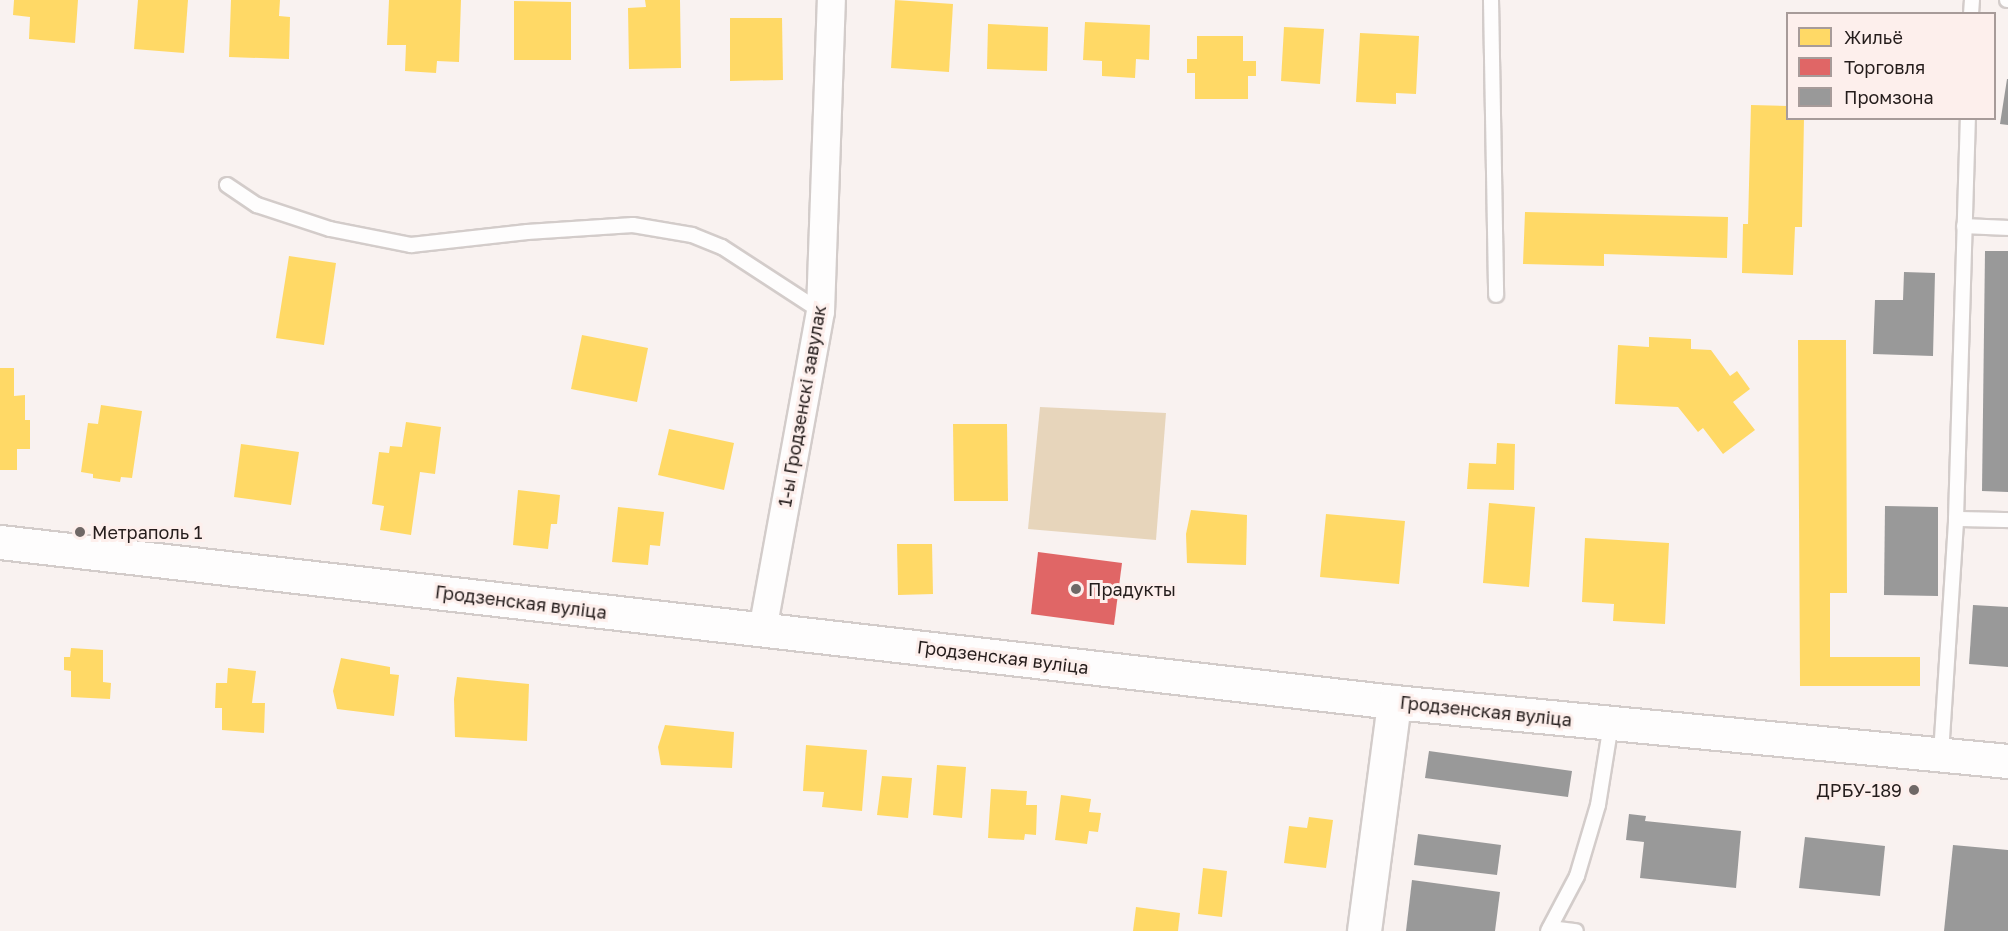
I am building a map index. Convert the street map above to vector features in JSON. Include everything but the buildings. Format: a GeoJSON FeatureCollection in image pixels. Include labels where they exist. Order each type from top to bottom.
{"type":"FeatureCollection","features":[{"type":"Feature","properties":{"kind":"street","name":"1-ы Гродзенскі завулак"},"geometry":{"type":"LineString","coordinates":[[762,630],[820,311],[831,0]]}},
{"type":"Feature","properties":{"kind":"street","name":"Гродзенская вуліца"},"geometry":{"type":"LineString","coordinates":[[0,542],[1394,702],[2008,761]]}},
{"type":"Feature","properties":{"kind":"street"},"geometry":{"type":"LineString","coordinates":[[1364,931],[1394,702]]}},
{"type":"Feature","properties":{"kind":"lane"},"geometry":{"type":"LineString","coordinates":[[1491,0],[1496,295]]}},
{"type":"Feature","properties":{"kind":"lane"},"geometry":{"type":"LineString","coordinates":[[1941,754],[1956,519],[1968,120]]}},
{"type":"Feature","properties":{"kind":"lane"},"geometry":{"type":"LineString","coordinates":[[227,185],[257,205],[330,229],[411,245],[526,232],[633,225],[692,235],[722,247],[820,311]]}},
{"type":"Feature","properties":{"kind":"lane"},"geometry":{"type":"LineString","coordinates":[[1964,226],[2008,228]]}},
{"type":"Feature","properties":{"kind":"lane"},"geometry":{"type":"LineString","coordinates":[[1956,519],[2008,520]]}},
{"type":"Feature","properties":{"kind":"lane"},"geometry":{"type":"LineString","coordinates":[[1576,931],[1549,930],[1580,866],[1598,805],[1611,724]]}},
{"type":"Feature","properties":{"kind":"shaded area"},"geometry":{"type":"Polygon","coordinates":[[[1040,407],[1166,413],[1156,540],[1028,529],[1040,407]]]}},
{"type":"Feature","properties":{"kind":"place","name":"Метраполь 1"},"geometry":{"type":"Point","coordinates":[80,532]}},
{"type":"Feature","properties":{"kind":"place","name":"Прадукты"},"geometry":{"type":"Point","coordinates":[1076,589]}},
{"type":"Feature","properties":{"kind":"place","name":"ДРБУ-189"},"geometry":{"type":"Point","coordinates":[1914,790]}}]}
